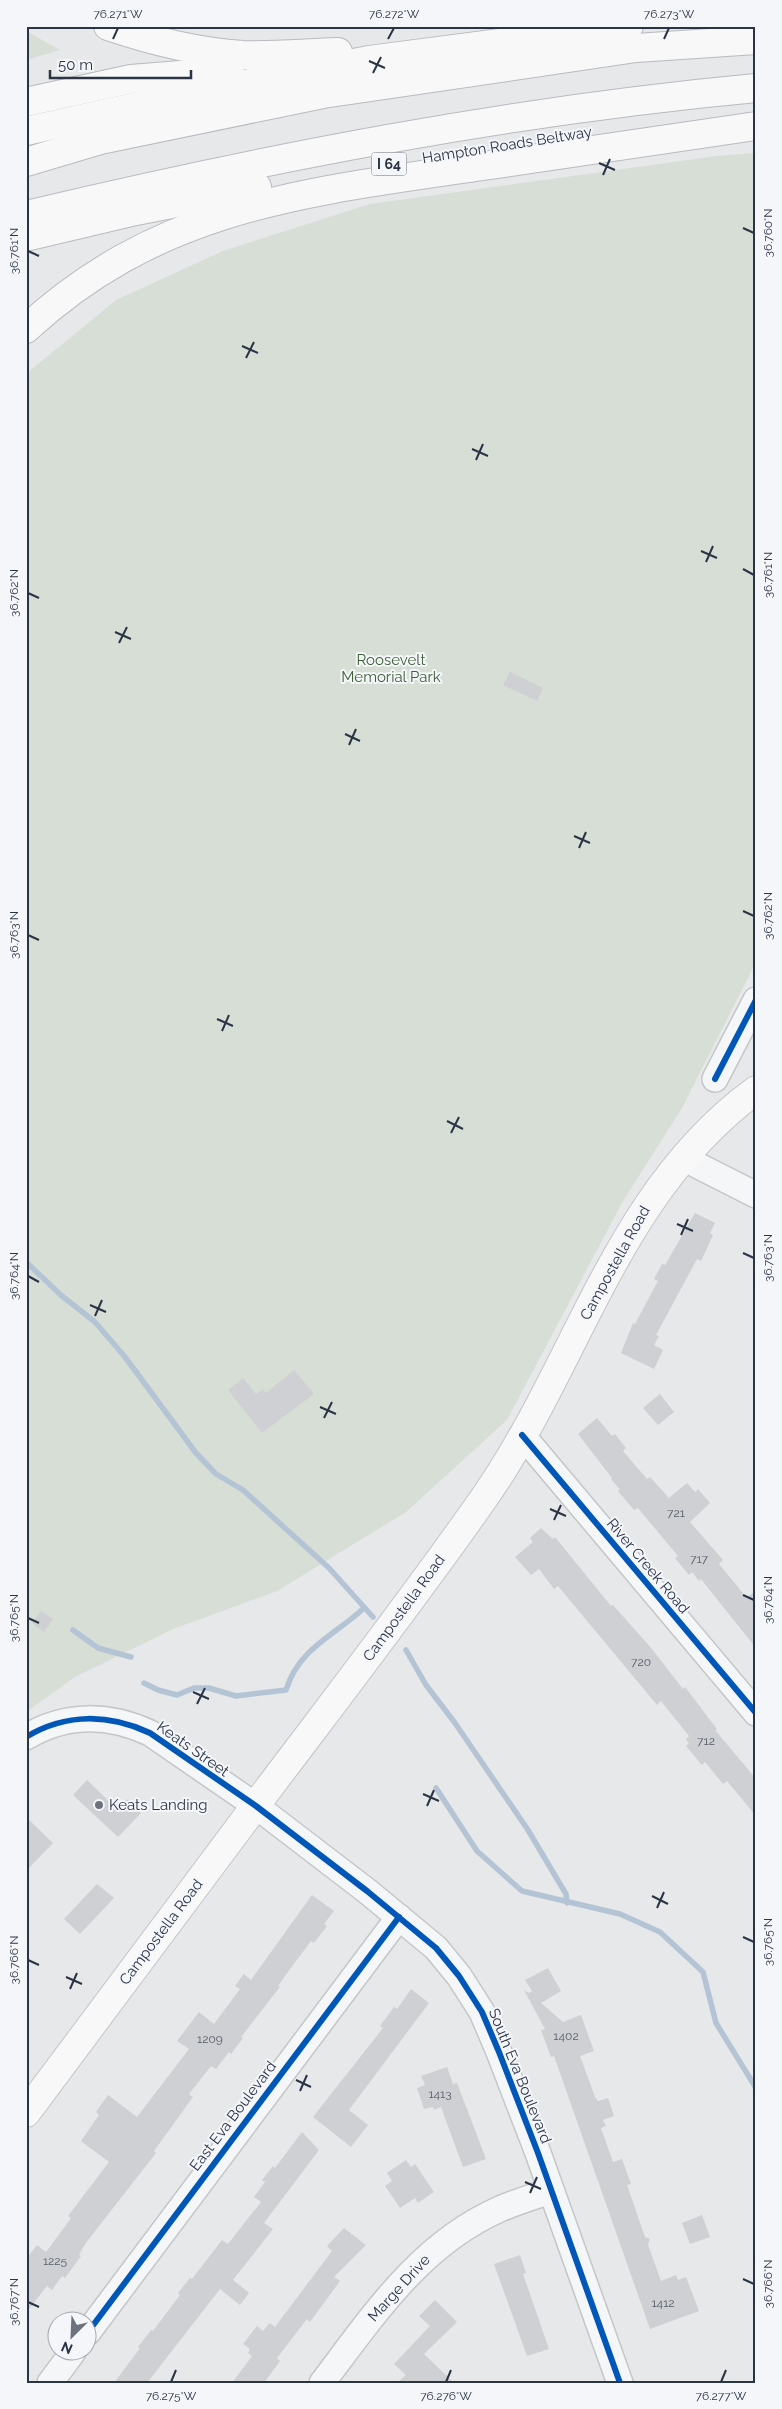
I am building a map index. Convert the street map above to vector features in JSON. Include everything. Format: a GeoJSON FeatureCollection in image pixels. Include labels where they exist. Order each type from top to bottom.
{"type":"FeatureCollection","features":[{"type":"Feature","properties":{"kind":"main road"},"geometry":{"type":"LineString","coordinates":[[108,26],[177,46],[244,55],[442,50]]}},
{"type":"Feature","properties":{"kind":"main road"},"geometry":{"type":"LineString","coordinates":[[26,131],[193,94],[369,60],[630,26]]}},
{"type":"Feature","properties":{"kind":"main road"},"geometry":{"type":"LineString","coordinates":[[26,162],[100,140],[324,94],[636,48],[756,40]]}},
{"type":"Feature","properties":{"kind":"main road"},"geometry":{"type":"LineString","coordinates":[[26,102],[131,79],[369,60]]}},
{"type":"Feature","properties":{"kind":"main road"},"geometry":{"type":"LineString","coordinates":[[26,215],[188,177],[374,140],[584,108],[756,88]]}},
{"type":"Feature","properties":{"kind":"main road","name":"Hampton Roads Beltway"},"geometry":{"type":"LineString","coordinates":[[26,238],[146,209],[302,179],[486,147],[598,130],[756,114]]}},
{"type":"Feature","properties":{"kind":"main road"},"geometry":{"type":"LineString","coordinates":[[26,329],[71,290],[106,267],[169,235],[225,213],[266,202],[337,188],[756,126]]}},
{"type":"Feature","properties":{"kind":"main road","name":"Campostella Road"},"geometry":{"type":"LineString","coordinates":[[26,2113],[485,1496],[522,1435],[644,1208],[683,1158],[719,1121],[756,1090]]}},
{"type":"Feature","properties":{"kind":"street"},"geometry":{"type":"LineString","coordinates":[[715,1079],[756,1000]]}},
{"type":"Feature","properties":{"kind":"street"},"geometry":{"type":"LineString","coordinates":[[683,1158],[756,1194]]}},
{"type":"Feature","properties":{"kind":"street","name":"River Creek Road"},"geometry":{"type":"LineString","coordinates":[[522,1435],[756,1713]]}},
{"type":"Feature","properties":{"kind":"street","name":"Keats Street"},"geometry":{"type":"LineString","coordinates":[[26,1736],[38,1729],[61,1721],[92,1718],[131,1724],[150,1733],[256,1806]]}},
{"type":"Feature","properties":{"kind":"street","name":"South Eva Boulevard"},"geometry":{"type":"LineString","coordinates":[[256,1806],[400,1917],[436,1948],[459,1976],[482,2012],[538,2154],[620,2383]]}},
{"type":"Feature","properties":{"kind":"street","name":"East Eva Boulevard"},"geometry":{"type":"LineString","coordinates":[[98,2319],[400,1917]]}},
{"type":"Feature","properties":{"kind":"street","name":"Marge Drive"},"geometry":{"type":"LineString","coordinates":[[331,2379],[379,2307],[426,2257],[479,2220],[499,2210],[550,2191]]}},
{"type":"Feature","properties":{"kind":"street"},"geometry":{"type":"LineString","coordinates":[[50,2383],[66,2362]]}},
{"type":"Feature","properties":{"kind":"green space"},"geometry":{"type":"Polygon","coordinates":[[[26,31],[60,50],[26,60],[26,31]]]}},
{"type":"Feature","properties":{"kind":"green space","name":"Roosevelt Memorial Park"},"geometry":{"type":"Polygon","coordinates":[[[756,153],[756,962],[682,1108],[623,1201],[507,1420],[406,1512],[277,1591],[173,1629],[75,1677],[26,1712],[26,374],[116,300],[223,251],[370,204],[717,156],[756,153]]]}},
{"type":"Feature","properties":{"kind":"building"},"geometry":{"type":"Polygon","coordinates":[[[510,672],[543,688],[537,701],[503,685],[510,672]]]}},
{"type":"Feature","properties":{"kind":"building"},"geometry":{"type":"Polygon","coordinates":[[[695,1213],[715,1223],[710,1233],[713,1235],[701,1261],[697,1259],[656,1335],[659,1336],[654,1345],[663,1350],[654,1369],[621,1353],[633,1323],[635,1324],[658,1281],[654,1279],[662,1264],[665,1265],[695,1213]]]}},
{"type":"Feature","properties":{"kind":"building"},"geometry":{"type":"Polygon","coordinates":[[[294,1370],[314,1394],[262,1433],[228,1390],[243,1378],[256,1394],[263,1389],[266,1393],[294,1370]]]}},
{"type":"Feature","properties":{"kind":"building"},"geometry":{"type":"Polygon","coordinates":[[[660,1394],[674,1412],[658,1425],[643,1408],[660,1394]]]}},
{"type":"Feature","properties":{"kind":"building"},"geometry":{"type":"Polygon","coordinates":[[[597,1418],[612,1436],[615,1434],[626,1448],[623,1451],[647,1479],[650,1477],[669,1498],[687,1483],[695,1492],[698,1489],[710,1503],[690,1522],[723,1560],[719,1564],[747,1598],[756,1590],[756,1648],[701,1579],[699,1581],[692,1572],[689,1575],[675,1558],[678,1556],[638,1508],[634,1510],[618,1491],[620,1490],[612,1478],[578,1434],[597,1418]]]}},
{"type":"Feature","properties":{"kind":"building"},"geometry":{"type":"Polygon","coordinates":[[[541,1528],[553,1539],[555,1537],[611,1606],[613,1605],[652,1649],[683,1689],[685,1687],[717,1729],[715,1730],[756,1779],[756,1816],[727,1781],[723,1784],[705,1762],[702,1765],[686,1746],[689,1743],[686,1739],[689,1736],[661,1701],[657,1705],[558,1586],[554,1589],[539,1569],[531,1575],[515,1557],[533,1542],[530,1538],[541,1528]]]}},
{"type":"Feature","properties":{"kind":"building"},"geometry":{"type":"Polygon","coordinates":[[[41,1611],[53,1619],[44,1632],[32,1623],[41,1611]]]}},
{"type":"Feature","properties":{"kind":"building","name":"Keats Landing"},"geometry":{"type":"Polygon","coordinates":[[[87,1780],[117,1809],[127,1799],[141,1813],[118,1837],[73,1795],[87,1780]]]}},
{"type":"Feature","properties":{"kind":"building"},"geometry":{"type":"Polygon","coordinates":[[[26,1817],[53,1843],[26,1871],[26,1817]]]}},
{"type":"Feature","properties":{"kind":"building"},"geometry":{"type":"Polygon","coordinates":[[[97,1884],[114,1898],[80,1934],[64,1919],[97,1884]]]}},
{"type":"Feature","properties":{"kind":"building"},"geometry":{"type":"Polygon","coordinates":[[[312,1895],[334,1911],[324,1924],[327,1926],[314,1943],[311,1941],[290,1969],[278,1986],[280,1987],[241,2037],[243,2038],[231,2054],[229,2052],[216,2069],[211,2066],[189,2094],[193,2097],[154,2151],[156,2153],[85,2244],[79,2255],[81,2256],[65,2278],[62,2276],[52,2290],[47,2286],[26,2313],[26,2259],[37,2245],[46,2252],[71,2218],[68,2216],[109,2162],[81,2141],[99,2115],[96,2112],[108,2095],[137,2117],[189,2049],[177,2041],[199,2012],[214,2024],[240,1989],[235,1986],[244,1974],[251,1980],[312,1895]]]}},
{"type":"Feature","properties":{"kind":"building"},"geometry":{"type":"Polygon","coordinates":[[[548,1968],[561,1991],[541,2003],[563,2022],[581,2015],[594,2051],[580,2056],[595,2097],[598,2101],[608,2098],[614,2116],[603,2120],[606,2126],[601,2128],[613,2162],[622,2159],[631,2184],[627,2185],[645,2237],[650,2239],[648,2245],[661,2281],[676,2275],[678,2280],[686,2277],[699,2311],[650,2329],[554,2056],[551,2057],[541,2030],[545,2029],[524,1990],[529,1993],[532,1991],[525,1980],[548,1968]]]}},
{"type":"Feature","properties":{"kind":"building"},"geometry":{"type":"Polygon","coordinates":[[[411,1989],[429,2003],[349,2110],[368,2125],[351,2147],[313,2117],[383,2028],[380,2026],[394,2007],[397,2009],[411,1989]]]}},
{"type":"Feature","properties":{"kind":"building"},"geometry":{"type":"Polygon","coordinates":[[[447,2067],[453,2084],[457,2083],[486,2159],[463,2167],[441,2107],[434,2110],[433,2107],[424,2109],[417,2088],[425,2085],[421,2076],[447,2067]]]}},
{"type":"Feature","properties":{"kind":"building"},"geometry":{"type":"Polygon","coordinates":[[[302,2132],[319,2150],[264,2223],[273,2229],[233,2280],[249,2293],[240,2305],[220,2289],[147,2383],[114,2383],[140,2348],[138,2347],[151,2330],[153,2331],[180,2295],[178,2293],[190,2278],[192,2279],[222,2240],[228,2244],[261,2202],[254,2197],[265,2182],[262,2180],[273,2166],[275,2168],[302,2132]]]}},
{"type":"Feature","properties":{"kind":"building"},"geometry":{"type":"Polygon","coordinates":[[[406,2160],[411,2167],[415,2164],[434,2192],[418,2203],[415,2198],[400,2208],[385,2186],[392,2181],[387,2173],[406,2160]]]}},
{"type":"Feature","properties":{"kind":"building"},"geometry":{"type":"Polygon","coordinates":[[[702,2215],[710,2237],[690,2244],[682,2223],[702,2215]]]}},
{"type":"Feature","properties":{"kind":"building"},"geometry":{"type":"Polygon","coordinates":[[[344,2228],[366,2245],[334,2277],[340,2281],[310,2322],[307,2319],[277,2358],[280,2361],[264,2383],[232,2383],[252,2356],[248,2353],[250,2349],[243,2344],[257,2326],[263,2331],[270,2323],[275,2327],[332,2251],[327,2246],[344,2228]]]}},
{"type":"Feature","properties":{"kind":"building"},"geometry":{"type":"Polygon","coordinates":[[[520,2255],[526,2273],[523,2274],[549,2349],[527,2356],[494,2264],[520,2255]]]}},
{"type":"Feature","properties":{"kind":"building"},"geometry":{"type":"Polygon","coordinates":[[[435,2300],[457,2322],[424,2354],[454,2383],[397,2383],[406,2375],[394,2364],[430,2326],[419,2316],[435,2300]]]}},
{"type":"Feature","properties":{"kind":"waterway"},"geometry":{"type":"LineString","coordinates":[[26,1262],[62,1296],[95,1322],[125,1357],[196,1453],[216,1474],[243,1490],[329,1568],[373,1617]]}},
{"type":"Feature","properties":{"kind":"waterway"},"geometry":{"type":"LineString","coordinates":[[144,1683],[158,1690],[177,1695],[194,1688],[209,1688],[236,1696],[286,1690],[299,1663],[308,1653],[364,1608]]}},
{"type":"Feature","properties":{"kind":"waterway"},"geometry":{"type":"LineString","coordinates":[[73,1630],[98,1648],[131,1657]]}},
{"type":"Feature","properties":{"kind":"waterway"},"geometry":{"type":"LineString","coordinates":[[406,1650],[426,1685],[455,1723],[528,1830],[566,1894],[567,1903]]}},
{"type":"Feature","properties":{"kind":"waterway"},"geometry":{"type":"LineString","coordinates":[[436,1788],[477,1851],[522,1891],[620,1914],[660,1932],[703,1972],[716,2023],[756,2088]]}},
{"type":"Feature","properties":{"kind":"cycle path"},"geometry":{"type":"LineString","coordinates":[[715,1079],[756,1000]]}},
{"type":"Feature","properties":{"kind":"cycle path"},"geometry":{"type":"LineString","coordinates":[[522,1435],[756,1713]]}},
{"type":"Feature","properties":{"kind":"cycle path"},"geometry":{"type":"LineString","coordinates":[[26,1737],[56,1724],[88,1719],[119,1722],[150,1733],[256,1806],[367,1891],[436,1948],[459,1976],[482,2012],[499,2052],[538,2153],[620,2383]]}},
{"type":"Feature","properties":{"kind":"cycle path"},"geometry":{"type":"LineString","coordinates":[[98,2319],[399,1917]]}},
{"type":"Feature","properties":{"kind":"place","name":"Keats Landing"},"geometry":{"type":"Point","coordinates":[99,1805]}}]}
